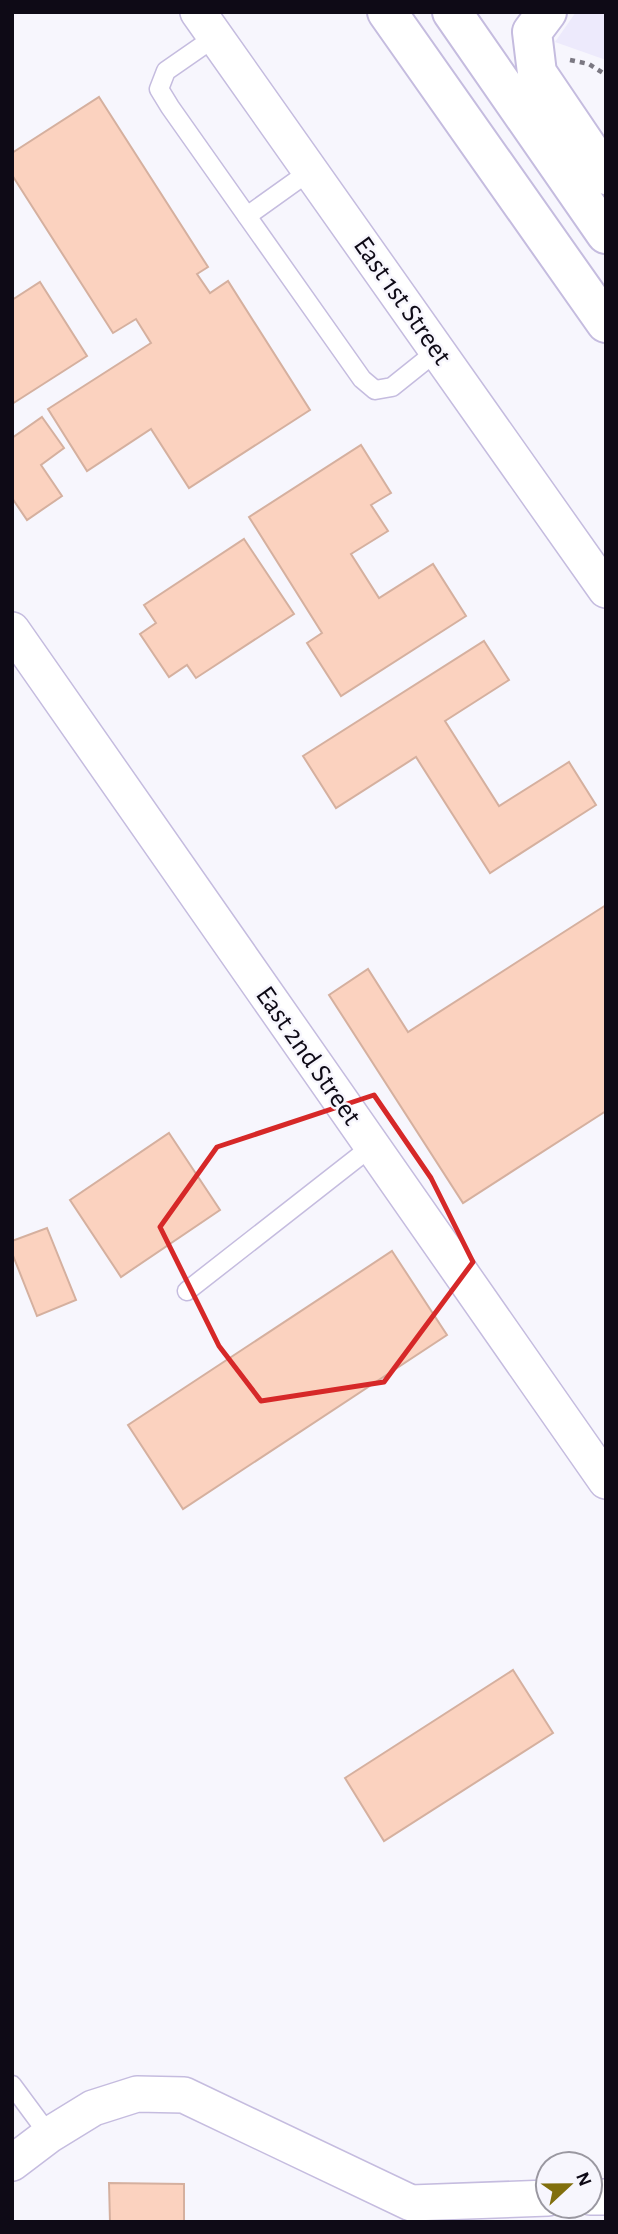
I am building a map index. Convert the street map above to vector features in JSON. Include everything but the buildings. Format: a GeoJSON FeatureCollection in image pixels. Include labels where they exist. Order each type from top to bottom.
{"type":"FeatureCollection","features":[{"type":"Feature","properties":{"kind":"main road"},"geometry":{"type":"LineString","coordinates":[[387,12],[606,323]]}},
{"type":"Feature","properties":{"kind":"main road"},"geometry":{"type":"LineString","coordinates":[[452,12],[606,234]]}},
{"type":"Feature","properties":{"kind":"main road"},"geometry":{"type":"LineString","coordinates":[[547,12],[531,32],[537,73],[606,175]]}},
{"type":"Feature","properties":{"kind":"street","name":"East 1st Street"},"geometry":{"type":"LineString","coordinates":[[206,24],[606,590]]}},
{"type":"Feature","properties":{"kind":"street","name":"East 2nd Street"},"geometry":{"type":"LineString","coordinates":[[12,630],[606,1480]]}},
{"type":"Feature","properties":{"kind":"street"},"geometry":{"type":"LineString","coordinates":[[12,2163],[49,2135],[93,2108],[137,2094],[184,2095],[411,2203],[534,2199]]}},
{"type":"Feature","properties":{"kind":"lane"},"geometry":{"type":"LineString","coordinates":[[206,24],[166,71],[159,89],[362,379],[375,390],[392,387],[437,351]]}},
{"type":"Feature","properties":{"kind":"lane"},"geometry":{"type":"LineString","coordinates":[[247,216],[310,171]]}},
{"type":"Feature","properties":{"kind":"lane"},"geometry":{"type":"LineString","coordinates":[[187,1291],[371,1147]]}},
{"type":"Feature","properties":{"kind":"lane"},"geometry":{"type":"LineString","coordinates":[[12,2085],[49,2135]]}},
{"type":"Feature","properties":{"kind":"path"},"geometry":{"type":"LineString","coordinates":[[562,58],[589,64],[606,75]]}},
{"type":"Feature","properties":{"kind":"highlighted area"},"geometry":{"type":"Polygon","coordinates":[[[374,1095],[431,1178],[473,1262],[384,1382],[261,1401],[219,1346],[160,1227],[217,1147],[374,1095]]]}},
{"type":"Feature","properties":{"kind":"shaded area"},"geometry":{"type":"Polygon","coordinates":[[[576,12],[606,12],[606,60],[555,42],[576,12]]]}}]}
